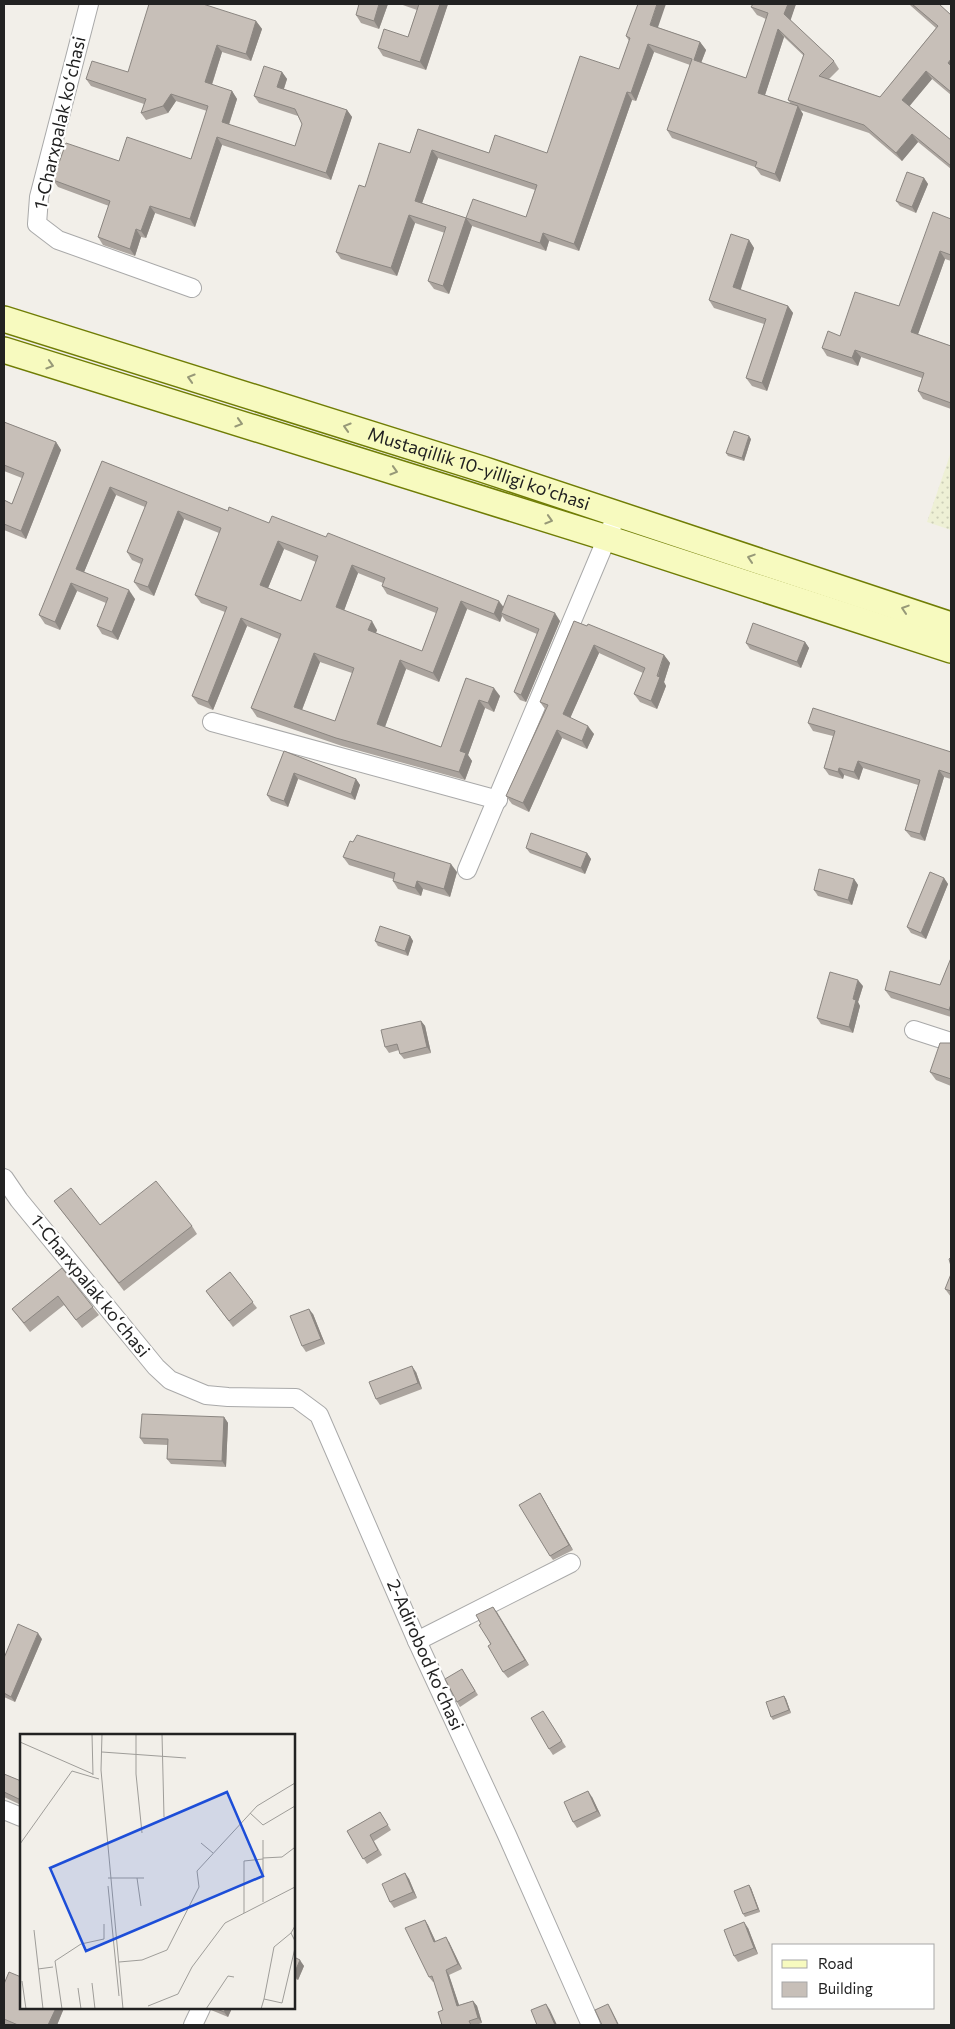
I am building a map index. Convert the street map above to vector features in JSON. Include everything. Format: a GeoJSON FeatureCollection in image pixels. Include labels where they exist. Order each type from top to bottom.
{"type":"FeatureCollection","features":[{"type":"Feature","properties":{"kind":"main road","name":"Mustaqillik 10-yilligi ko'chasi"},"geometry":{"type":"LineString","coordinates":[[4,319],[482,469],[951,624]]}},
{"type":"Feature","properties":{"kind":"main road","name":"Mustaqillik 10-yilligi ko'chasi"},"geometry":{"type":"LineString","coordinates":[[4,350],[607,538],[951,650]]}},
{"type":"Feature","properties":{"kind":"street","name":"1-Charxpalak koʻchasi"},"geometry":{"type":"LineString","coordinates":[[89,4],[40,197],[37,224],[58,240],[192,288]]}},
{"type":"Feature","properties":{"kind":"street"},"geometry":{"type":"LineString","coordinates":[[467,870],[617,514]]}},
{"type":"Feature","properties":{"kind":"street"},"geometry":{"type":"LineString","coordinates":[[212,722],[498,800]]}},
{"type":"Feature","properties":{"kind":"street"},"geometry":{"type":"LineString","coordinates":[[914,1030],[951,1042]]}},
{"type":"Feature","properties":{"kind":"street","name":"1-Charxpalak koʻchasi"},"geometry":{"type":"LineString","coordinates":[[4,1178],[19,1200],[156,1367],[170,1380],[182,1387]]}},
{"type":"Feature","properties":{"kind":"street","name":"2-Adirobod koʻchasi"},"geometry":{"type":"LineString","coordinates":[[182,1387],[206,1394],[228,1397],[296,1398],[319,1414],[417,1641],[508,1835],[591,2025]]}},
{"type":"Feature","properties":{"kind":"street"},"geometry":{"type":"LineString","coordinates":[[417,1641],[571,1563]]}},
{"type":"Feature","properties":{"kind":"street"},"geometry":{"type":"LineString","coordinates":[[4,1810],[20,1817]]}},
{"type":"Feature","properties":{"kind":"street"},"geometry":{"type":"LineString","coordinates":[[194,2025],[201,2009]]}},
{"type":"Feature","properties":{"kind":"green space"},"geometry":{"type":"Polygon","coordinates":[[[951,452],[951,530],[927,522],[951,452]]]}},
{"type":"Feature","properties":{"kind":"building"},"geometry":{"type":"Polygon","coordinates":[[[149,4],[203,4],[256,21],[246,54],[217,45],[205,82],[232,91],[222,122],[295,146],[302,124],[295,109],[254,96],[264,66],[282,72],[277,87],[347,110],[326,173],[217,137],[190,219],[150,206],[141,231],[136,229],[130,249],[98,237],[110,201],[53,180],[66,143],[119,161],[127,137],[191,159],[208,106],[171,94],[163,106],[141,113],[146,99],[86,79],[92,61],[128,72],[149,4]]]}},
{"type":"Feature","properties":{"kind":"building"},"geometry":{"type":"Polygon","coordinates":[[[359,4],[379,4],[374,21],[356,15],[359,4]]]}},
{"type":"Feature","properties":{"kind":"building"},"geometry":{"type":"Polygon","coordinates":[[[419,4],[440,4],[420,62],[378,48],[384,29],[408,37],[419,4]]]}},
{"type":"Feature","properties":{"kind":"building"},"geometry":{"type":"Polygon","coordinates":[[[638,4],[657,4],[650,25],[700,42],[694,60],[746,78],[768,13],[751,7],[753,4],[788,4],[784,14],[834,61],[819,76],[880,97],[938,26],[912,4],[939,4],[951,15],[951,59],[948,63],[951,66],[951,92],[926,71],[902,100],[951,140],[951,166],[912,134],[896,153],[864,125],[788,100],[804,54],[778,29],[758,93],[798,106],[775,174],[755,167],[757,162],[667,130],[692,59],[648,44],[631,93],[627,92],[574,244],[543,233],[540,243],[466,218],[443,286],[428,281],[446,227],[409,215],[391,268],[336,252],[359,185],[365,187],[379,143],[410,153],[418,129],[489,153],[495,135],[547,153],[580,56],[619,69],[630,38],[626,36],[638,4]],[[432,150],[415,201],[466,218],[473,199],[526,217],[537,185],[432,150]]]}},
{"type":"Feature","properties":{"kind":"building"},"geometry":{"type":"Polygon","coordinates":[[[907,172],[924,178],[912,207],[896,201],[907,172]]]}},
{"type":"Feature","properties":{"kind":"building"},"geometry":{"type":"Polygon","coordinates":[[[933,212],[951,219],[951,255],[940,251],[911,332],[951,346],[951,403],[918,391],[924,373],[855,350],[852,358],[822,348],[828,331],[840,336],[855,292],[899,306],[933,212]]]}},
{"type":"Feature","properties":{"kind":"building"},"geometry":{"type":"Polygon","coordinates":[[[731,234],[749,240],[733,287],[788,306],[762,383],[746,378],[766,319],[709,300],[731,234]]]}},
{"type":"Feature","properties":{"kind":"building"},"geometry":{"type":"Polygon","coordinates":[[[4,422],[56,442],[21,531],[4,524],[4,500],[12,504],[24,473],[4,465],[4,422]]]}},
{"type":"Feature","properties":{"kind":"building"},"geometry":{"type":"Polygon","coordinates":[[[734,431],[749,436],[742,458],[726,453],[734,431]]]}},
{"type":"Feature","properties":{"kind":"building"},"geometry":{"type":"Polygon","coordinates":[[[102,461],[228,511],[229,507],[269,523],[272,516],[326,537],[328,533],[499,601],[494,614],[461,601],[433,673],[400,660],[377,724],[441,747],[466,678],[494,688],[488,703],[479,700],[460,751],[466,753],[459,772],[336,738],[251,708],[281,634],[241,618],[208,702],[192,696],[227,607],[195,595],[221,528],[178,511],[148,587],[134,582],[143,559],[127,552],[147,502],[110,487],[76,569],[129,590],[112,632],[97,626],[108,598],[71,583],[55,622],[39,615],[102,461]],[[278,541],[260,585],[301,601],[318,556],[278,541]],[[352,565],[336,607],[372,621],[368,630],[422,651],[438,608],[382,586],[385,578],[352,565]],[[314,653],[294,707],[335,721],[354,668],[314,653]]]}},
{"type":"Feature","properties":{"kind":"building"},"geometry":{"type":"Polygon","coordinates":[[[508,595],[555,613],[521,695],[514,692],[539,629],[501,613],[508,595]]]}},
{"type":"Feature","properties":{"kind":"building"},"geometry":{"type":"Polygon","coordinates":[[[574,621],[587,626],[588,624],[664,655],[657,676],[660,677],[651,701],[634,694],[645,668],[594,645],[563,714],[588,726],[582,741],[557,730],[523,803],[506,796],[548,705],[540,702],[574,621]]]}},
{"type":"Feature","properties":{"kind":"building"},"geometry":{"type":"Polygon","coordinates":[[[753,623],[805,642],[797,662],[746,643],[753,623]]]}},
{"type":"Feature","properties":{"kind":"building"},"geometry":{"type":"Polygon","coordinates":[[[813,708],[951,752],[951,774],[939,770],[920,834],[905,830],[920,780],[858,761],[854,772],[839,768],[838,772],[824,768],[835,731],[808,723],[813,708]]]}},
{"type":"Feature","properties":{"kind":"building"},"geometry":{"type":"Polygon","coordinates":[[[284,751],[356,779],[351,794],[294,773],[284,801],[267,795],[284,751]]]}},
{"type":"Feature","properties":{"kind":"building"},"geometry":{"type":"Polygon","coordinates":[[[531,833],[587,853],[581,868],[526,848],[531,833]]]}},
{"type":"Feature","properties":{"kind":"building"},"geometry":{"type":"Polygon","coordinates":[[[357,835],[451,864],[444,889],[417,881],[415,888],[393,881],[395,873],[343,857],[350,841],[353,842],[357,835]]]}},
{"type":"Feature","properties":{"kind":"building"},"geometry":{"type":"Polygon","coordinates":[[[819,869],[854,879],[848,900],[814,890],[819,869]]]}},
{"type":"Feature","properties":{"kind":"building"},"geometry":{"type":"Polygon","coordinates":[[[930,872],[944,878],[921,933],[907,927],[930,872]]]}},
{"type":"Feature","properties":{"kind":"building"},"geometry":{"type":"Polygon","coordinates":[[[380,926],[410,936],[405,951],[375,941],[380,926]]]}},
{"type":"Feature","properties":{"kind":"building"},"geometry":{"type":"Polygon","coordinates":[[[951,958],[951,1004],[949,1010],[885,990],[890,971],[940,985],[951,958]]]}},
{"type":"Feature","properties":{"kind":"building"},"geometry":{"type":"Polygon","coordinates":[[[830,972],[858,980],[853,999],[856,1000],[849,1027],[817,1018],[830,972]]]}},
{"type":"Feature","properties":{"kind":"building"},"geometry":{"type":"Polygon","coordinates":[[[421,1021],[427,1047],[400,1054],[397,1044],[385,1047],[381,1030],[421,1021]]]}},
{"type":"Feature","properties":{"kind":"building"},"geometry":{"type":"Polygon","coordinates":[[[940,1043],[951,1043],[951,1079],[930,1072],[940,1043]]]}},
{"type":"Feature","properties":{"kind":"building"},"geometry":{"type":"Polygon","coordinates":[[[156,1181],[192,1226],[119,1283],[54,1201],[71,1188],[100,1225],[156,1181]]]}},
{"type":"Feature","properties":{"kind":"building"},"geometry":{"type":"Polygon","coordinates":[[[62,1268],[93,1307],[76,1320],[58,1296],[24,1323],[12,1309],[62,1268]]]}},
{"type":"Feature","properties":{"kind":"building"},"geometry":{"type":"Polygon","coordinates":[[[230,1272],[253,1302],[229,1321],[206,1291],[230,1272]]]}},
{"type":"Feature","properties":{"kind":"building"},"geometry":{"type":"Polygon","coordinates":[[[951,1274],[951,1291],[945,1289],[951,1274]]]}},
{"type":"Feature","properties":{"kind":"building"},"geometry":{"type":"Polygon","coordinates":[[[309,1309],[321,1339],[302,1346],[290,1316],[309,1309]]]}},
{"type":"Feature","properties":{"kind":"building"},"geometry":{"type":"Polygon","coordinates":[[[412,1366],[418,1383],[376,1399],[369,1382],[412,1366]]]}},
{"type":"Feature","properties":{"kind":"building"},"geometry":{"type":"Polygon","coordinates":[[[142,1414],[224,1417],[222,1461],[167,1459],[168,1439],[140,1438],[142,1414]]]}},
{"type":"Feature","properties":{"kind":"building"},"geometry":{"type":"Polygon","coordinates":[[[540,1493],[569,1545],[550,1556],[519,1505],[540,1493]]]}},
{"type":"Feature","properties":{"kind":"building"},"geometry":{"type":"Polygon","coordinates":[[[493,1607],[525,1660],[503,1672],[488,1646],[491,1644],[479,1625],[481,1624],[476,1615],[493,1607]]]}},
{"type":"Feature","properties":{"kind":"building"},"geometry":{"type":"Polygon","coordinates":[[[18,1624],[38,1633],[11,1697],[4,1693],[4,1658],[18,1624]]]}},
{"type":"Feature","properties":{"kind":"building"},"geometry":{"type":"Polygon","coordinates":[[[462,1669],[475,1691],[457,1702],[445,1679],[462,1669]]]}},
{"type":"Feature","properties":{"kind":"building"},"geometry":{"type":"Polygon","coordinates":[[[784,1696],[789,1710],[771,1717],[766,1702],[784,1696]]]}},
{"type":"Feature","properties":{"kind":"building"},"geometry":{"type":"Polygon","coordinates":[[[543,1711],[562,1741],[549,1749],[531,1718],[543,1711]]]}},
{"type":"Feature","properties":{"kind":"building"},"geometry":{"type":"Polygon","coordinates":[[[4,1774],[20,1781],[20,1800],[4,1792],[4,1774]]]}},
{"type":"Feature","properties":{"kind":"building"},"geometry":{"type":"Polygon","coordinates":[[[588,1791],[597,1811],[573,1822],[564,1802],[588,1791]]]}},
{"type":"Feature","properties":{"kind":"building"},"geometry":{"type":"Polygon","coordinates":[[[380,1812],[388,1825],[370,1835],[378,1850],[363,1859],[347,1831],[380,1812]]]}},
{"type":"Feature","properties":{"kind":"building"},"geometry":{"type":"Polygon","coordinates":[[[405,1873],[413,1892],[390,1902],[382,1884],[405,1873]]]}},
{"type":"Feature","properties":{"kind":"building"},"geometry":{"type":"Polygon","coordinates":[[[749,1885],[758,1909],[743,1914],[734,1891],[749,1885]]]}},
{"type":"Feature","properties":{"kind":"building"},"geometry":{"type":"Polygon","coordinates":[[[425,1920],[434,1942],[446,1937],[458,1964],[446,1970],[457,2006],[473,2001],[478,2018],[469,2021],[471,2025],[442,2025],[438,2012],[443,2010],[432,1976],[429,1977],[405,1928],[425,1920]]]}},
{"type":"Feature","properties":{"kind":"building"},"geometry":{"type":"Polygon","coordinates":[[[744,1922],[754,1948],[734,1956],[724,1930],[744,1922]]]}},
{"type":"Feature","properties":{"kind":"building"},"geometry":{"type":"Polygon","coordinates":[[[295,1958],[300,1960],[295,1972],[295,1958]]]}},
{"type":"Feature","properties":{"kind":"building"},"geometry":{"type":"Polygon","coordinates":[[[9,1972],[20,1977],[20,2009],[56,2009],[48,2025],[18,2025],[4,2019],[4,1984],[9,1972]]]}},
{"type":"Feature","properties":{"kind":"building"},"geometry":{"type":"Polygon","coordinates":[[[546,2004],[555,2025],[537,2025],[531,2010],[546,2004]]]}},
{"type":"Feature","properties":{"kind":"building"},"geometry":{"type":"Polygon","coordinates":[[[608,2004],[618,2025],[602,2025],[595,2010],[608,2004]]]}}]}
